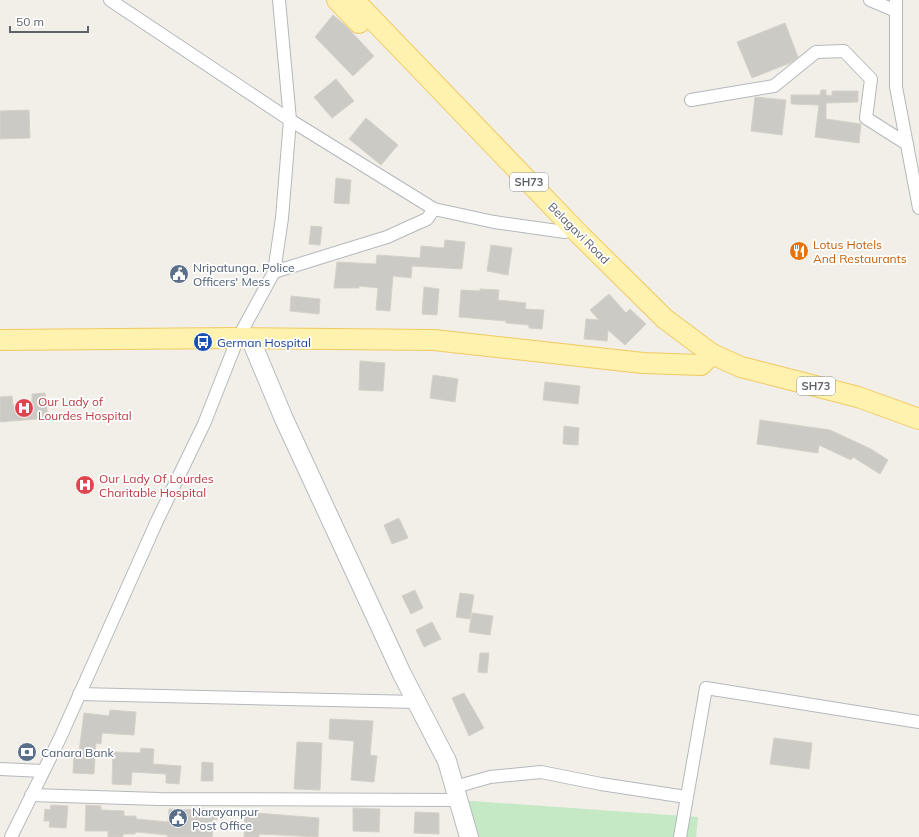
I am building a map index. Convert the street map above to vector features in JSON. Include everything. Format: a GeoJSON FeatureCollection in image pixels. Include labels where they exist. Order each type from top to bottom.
{"type":"FeatureCollection","features":[{"type":"Feature","properties":{"kind":"main road"},"geometry":{"type":"LineString","coordinates":[[337,0],[639,309],[707,360]]}},
{"type":"Feature","properties":{"kind":"main road","name":"Belagavi Road"},"geometry":{"type":"LineString","coordinates":[[354,0],[573,228],[707,360]]}},
{"type":"Feature","properties":{"kind":"main road"},"geometry":{"type":"LineString","coordinates":[[0,340],[244,338],[389,339],[481,344],[643,363],[707,360]]}},
{"type":"Feature","properties":{"kind":"main road","name":"SH73"},"geometry":{"type":"LineString","coordinates":[[707,360],[741,367],[858,397],[919,419]]}},
{"type":"Feature","properties":{"kind":"street"},"geometry":{"type":"LineString","coordinates":[[110,0],[290,120],[434,209],[494,222],[565,232]]}},
{"type":"Feature","properties":{"kind":"street"},"geometry":{"type":"LineString","coordinates":[[8,836],[43,771],[79,694],[156,520],[204,424],[274,272],[282,218],[290,120],[279,0]]}},
{"type":"Feature","properties":{"kind":"street"},"geometry":{"type":"LineString","coordinates":[[870,0],[896,5],[896,87],[907,144],[914,157],[919,208]]}},
{"type":"Feature","properties":{"kind":"street"},"geometry":{"type":"LineString","coordinates":[[691,100],[774,86],[816,52],[844,51],[871,79],[866,118],[907,144]]}},
{"type":"Feature","properties":{"kind":"street"},"geometry":{"type":"LineString","coordinates":[[274,272],[387,237],[427,219],[434,209]]}},
{"type":"Feature","properties":{"kind":"street"},"geometry":{"type":"LineString","coordinates":[[244,338],[284,419],[417,702],[447,761],[469,837]]}},
{"type":"Feature","properties":{"kind":"street"},"geometry":{"type":"LineString","coordinates":[[680,837],[706,688],[919,722]]}},
{"type":"Feature","properties":{"kind":"street"},"geometry":{"type":"LineString","coordinates":[[79,694],[417,702]]}},
{"type":"Feature","properties":{"kind":"street"},"geometry":{"type":"LineString","coordinates":[[0,769],[43,771]]}},
{"type":"Feature","properties":{"kind":"street"},"geometry":{"type":"LineString","coordinates":[[31,795],[167,799],[456,793],[490,777],[542,772],[601,784],[686,797]]}},
{"type":"Feature","properties":{"kind":"green space"},"geometry":{"type":"Polygon","coordinates":[[[458,800],[698,817],[696,837],[469,837],[458,800]]]}},
{"type":"Feature","properties":{"kind":"building"},"geometry":{"type":"Polygon","coordinates":[[[333,15],[346,26],[374,56],[353,76],[315,37],[333,15]]]}},
{"type":"Feature","properties":{"kind":"building"},"geometry":{"type":"Polygon","coordinates":[[[785,23],[798,57],[790,63],[752,78],[737,42],[785,23]]]}},
{"type":"Feature","properties":{"kind":"building"},"geometry":{"type":"Polygon","coordinates":[[[336,79],[354,101],[332,118],[314,97],[336,79]]]}},
{"type":"Feature","properties":{"kind":"building"},"geometry":{"type":"Polygon","coordinates":[[[821,90],[826,90],[826,95],[832,96],[832,91],[858,91],[858,102],[826,103],[826,119],[861,124],[859,143],[815,137],[819,105],[791,104],[791,95],[820,95],[821,90]]]}},
{"type":"Feature","properties":{"kind":"building"},"geometry":{"type":"Polygon","coordinates":[[[755,97],[786,100],[782,135],[751,131],[755,97]]]}},
{"type":"Feature","properties":{"kind":"building"},"geometry":{"type":"Polygon","coordinates":[[[29,110],[30,138],[0,139],[0,111],[29,110]]]}},
{"type":"Feature","properties":{"kind":"building"},"geometry":{"type":"Polygon","coordinates":[[[366,118],[398,145],[381,165],[349,139],[366,118]]]}},
{"type":"Feature","properties":{"kind":"building"},"geometry":{"type":"Polygon","coordinates":[[[336,178],[351,180],[349,204],[334,203],[336,178]]]}},
{"type":"Feature","properties":{"kind":"building"},"geometry":{"type":"Polygon","coordinates":[[[311,226],[322,227],[320,245],[309,244],[311,226]]]}},
{"type":"Feature","properties":{"kind":"building"},"geometry":{"type":"Polygon","coordinates":[[[445,240],[465,242],[462,269],[412,266],[411,278],[393,276],[390,311],[376,310],[378,288],[359,286],[359,288],[334,288],[337,262],[376,264],[377,255],[420,258],[421,246],[444,248],[445,240]]]}},
{"type":"Feature","properties":{"kind":"building"},"geometry":{"type":"Polygon","coordinates":[[[491,245],[512,248],[508,275],[487,271],[491,245]]]}},
{"type":"Feature","properties":{"kind":"building"},"geometry":{"type":"Polygon","coordinates":[[[424,287],[439,289],[437,315],[422,314],[424,287]]]}},
{"type":"Feature","properties":{"kind":"building"},"geometry":{"type":"Polygon","coordinates":[[[480,289],[499,290],[498,300],[526,303],[525,309],[544,310],[542,329],[529,328],[529,325],[506,323],[506,321],[459,317],[461,290],[480,291],[480,289]]]}},
{"type":"Feature","properties":{"kind":"building"},"geometry":{"type":"Polygon","coordinates":[[[609,294],[626,313],[630,309],[646,324],[625,345],[608,330],[607,341],[584,339],[586,319],[599,320],[590,310],[609,294]]]}},
{"type":"Feature","properties":{"kind":"building"},"geometry":{"type":"Polygon","coordinates":[[[291,296],[320,299],[319,314],[290,311],[291,296]]]}},
{"type":"Feature","properties":{"kind":"building"},"geometry":{"type":"Polygon","coordinates":[[[360,361],[385,363],[383,391],[359,390],[360,361]]]}},
{"type":"Feature","properties":{"kind":"building"},"geometry":{"type":"Polygon","coordinates":[[[433,375],[458,379],[455,402],[430,398],[433,375]]]}},
{"type":"Feature","properties":{"kind":"building"},"geometry":{"type":"Polygon","coordinates":[[[545,382],[580,386],[578,404],[543,400],[545,382]]]}},
{"type":"Feature","properties":{"kind":"building"},"geometry":{"type":"Polygon","coordinates":[[[45,393],[48,418],[0,422],[0,397],[12,396],[13,405],[32,404],[32,394],[45,393]]]}},
{"type":"Feature","properties":{"kind":"building"},"geometry":{"type":"Polygon","coordinates":[[[760,420],[830,430],[871,449],[888,460],[880,474],[853,457],[851,460],[819,445],[818,453],[757,444],[760,420]]]}},
{"type":"Feature","properties":{"kind":"building"},"geometry":{"type":"Polygon","coordinates":[[[564,426],[579,428],[578,445],[563,444],[564,426]]]}},
{"type":"Feature","properties":{"kind":"building"},"geometry":{"type":"Polygon","coordinates":[[[399,518],[408,538],[392,544],[384,525],[399,518]]]}},
{"type":"Feature","properties":{"kind":"building"},"geometry":{"type":"Polygon","coordinates":[[[415,590],[423,608],[411,614],[402,596],[415,590]]]}},
{"type":"Feature","properties":{"kind":"building"},"geometry":{"type":"Polygon","coordinates":[[[460,593],[474,595],[470,619],[456,617],[460,593]]]}},
{"type":"Feature","properties":{"kind":"building"},"geometry":{"type":"Polygon","coordinates":[[[472,613],[493,616],[490,635],[469,632],[472,613]]]}},
{"type":"Feature","properties":{"kind":"building"},"geometry":{"type":"Polygon","coordinates":[[[432,622],[441,639],[424,647],[416,630],[432,622]]]}},
{"type":"Feature","properties":{"kind":"building"},"geometry":{"type":"Polygon","coordinates":[[[480,653],[489,653],[487,673],[478,672],[480,653]]]}},
{"type":"Feature","properties":{"kind":"building"},"geometry":{"type":"Polygon","coordinates":[[[464,693],[484,728],[469,736],[452,698],[464,693]]]}},
{"type":"Feature","properties":{"kind":"building"},"geometry":{"type":"Polygon","coordinates":[[[110,710],[136,712],[134,735],[102,733],[101,744],[96,743],[94,774],[73,773],[74,752],[79,752],[84,713],[109,716],[110,710]]]}},
{"type":"Feature","properties":{"kind":"building"},"geometry":{"type":"Polygon","coordinates":[[[330,719],[373,721],[370,755],[377,756],[374,782],[351,780],[354,741],[329,739],[330,719]]]}},
{"type":"Feature","properties":{"kind":"building"},"geometry":{"type":"Polygon","coordinates":[[[774,738],[812,743],[809,769],[770,764],[774,738]]]}},
{"type":"Feature","properties":{"kind":"building"},"geometry":{"type":"Polygon","coordinates":[[[297,742],[322,743],[320,790],[294,789],[297,742]]]}},
{"type":"Feature","properties":{"kind":"building"},"geometry":{"type":"Polygon","coordinates":[[[141,748],[154,749],[153,764],[181,766],[179,784],[166,783],[166,774],[132,772],[131,785],[112,784],[113,752],[140,753],[141,748]]]}},
{"type":"Feature","properties":{"kind":"building"},"geometry":{"type":"Polygon","coordinates":[[[202,762],[213,763],[213,781],[201,781],[202,762]]]}},
{"type":"Feature","properties":{"kind":"building"},"geometry":{"type":"Polygon","coordinates":[[[51,805],[68,806],[66,828],[49,827],[50,821],[44,821],[45,809],[50,810],[51,805]]]}},
{"type":"Feature","properties":{"kind":"building"},"geometry":{"type":"Polygon","coordinates":[[[86,805],[101,806],[101,810],[124,811],[124,816],[136,816],[136,819],[168,822],[169,809],[198,810],[198,808],[218,810],[217,820],[214,819],[212,837],[167,837],[168,835],[136,832],[135,834],[123,834],[123,837],[108,837],[108,831],[85,831],[86,805]]]}},
{"type":"Feature","properties":{"kind":"building"},"geometry":{"type":"Polygon","coordinates":[[[353,808],[380,809],[379,832],[353,831],[353,808]]]}},
{"type":"Feature","properties":{"kind":"building"},"geometry":{"type":"Polygon","coordinates":[[[245,812],[319,818],[318,837],[259,834],[259,837],[244,837],[245,812]]]}},
{"type":"Feature","properties":{"kind":"building"},"geometry":{"type":"Polygon","coordinates":[[[415,812],[439,813],[439,834],[414,833],[415,812]]]}},
{"type":"Feature","properties":{"kind":"place","name":"Lotus Hotels And Restaurants"},"geometry":{"type":"Point","coordinates":[799,251]}},
{"type":"Feature","properties":{"kind":"place","name":"Nripatunga. Police Officers' Mess"},"geometry":{"type":"Point","coordinates":[179,274]}},
{"type":"Feature","properties":{"kind":"place","name":"German Hospital"},"geometry":{"type":"Point","coordinates":[203,342]}},
{"type":"Feature","properties":{"kind":"place","name":"Our Lady of Lourdes Hospital"},"geometry":{"type":"Point","coordinates":[24,408]}},
{"type":"Feature","properties":{"kind":"place","name":"Our Lady Of Lourdes Charitable Hospital"},"geometry":{"type":"Point","coordinates":[85,485]}},
{"type":"Feature","properties":{"kind":"place","name":"Canara Bank"},"geometry":{"type":"Point","coordinates":[27,752]}},
{"type":"Feature","properties":{"kind":"place","name":"Narayanpur Post Office"},"geometry":{"type":"Point","coordinates":[178,818]}}]}
